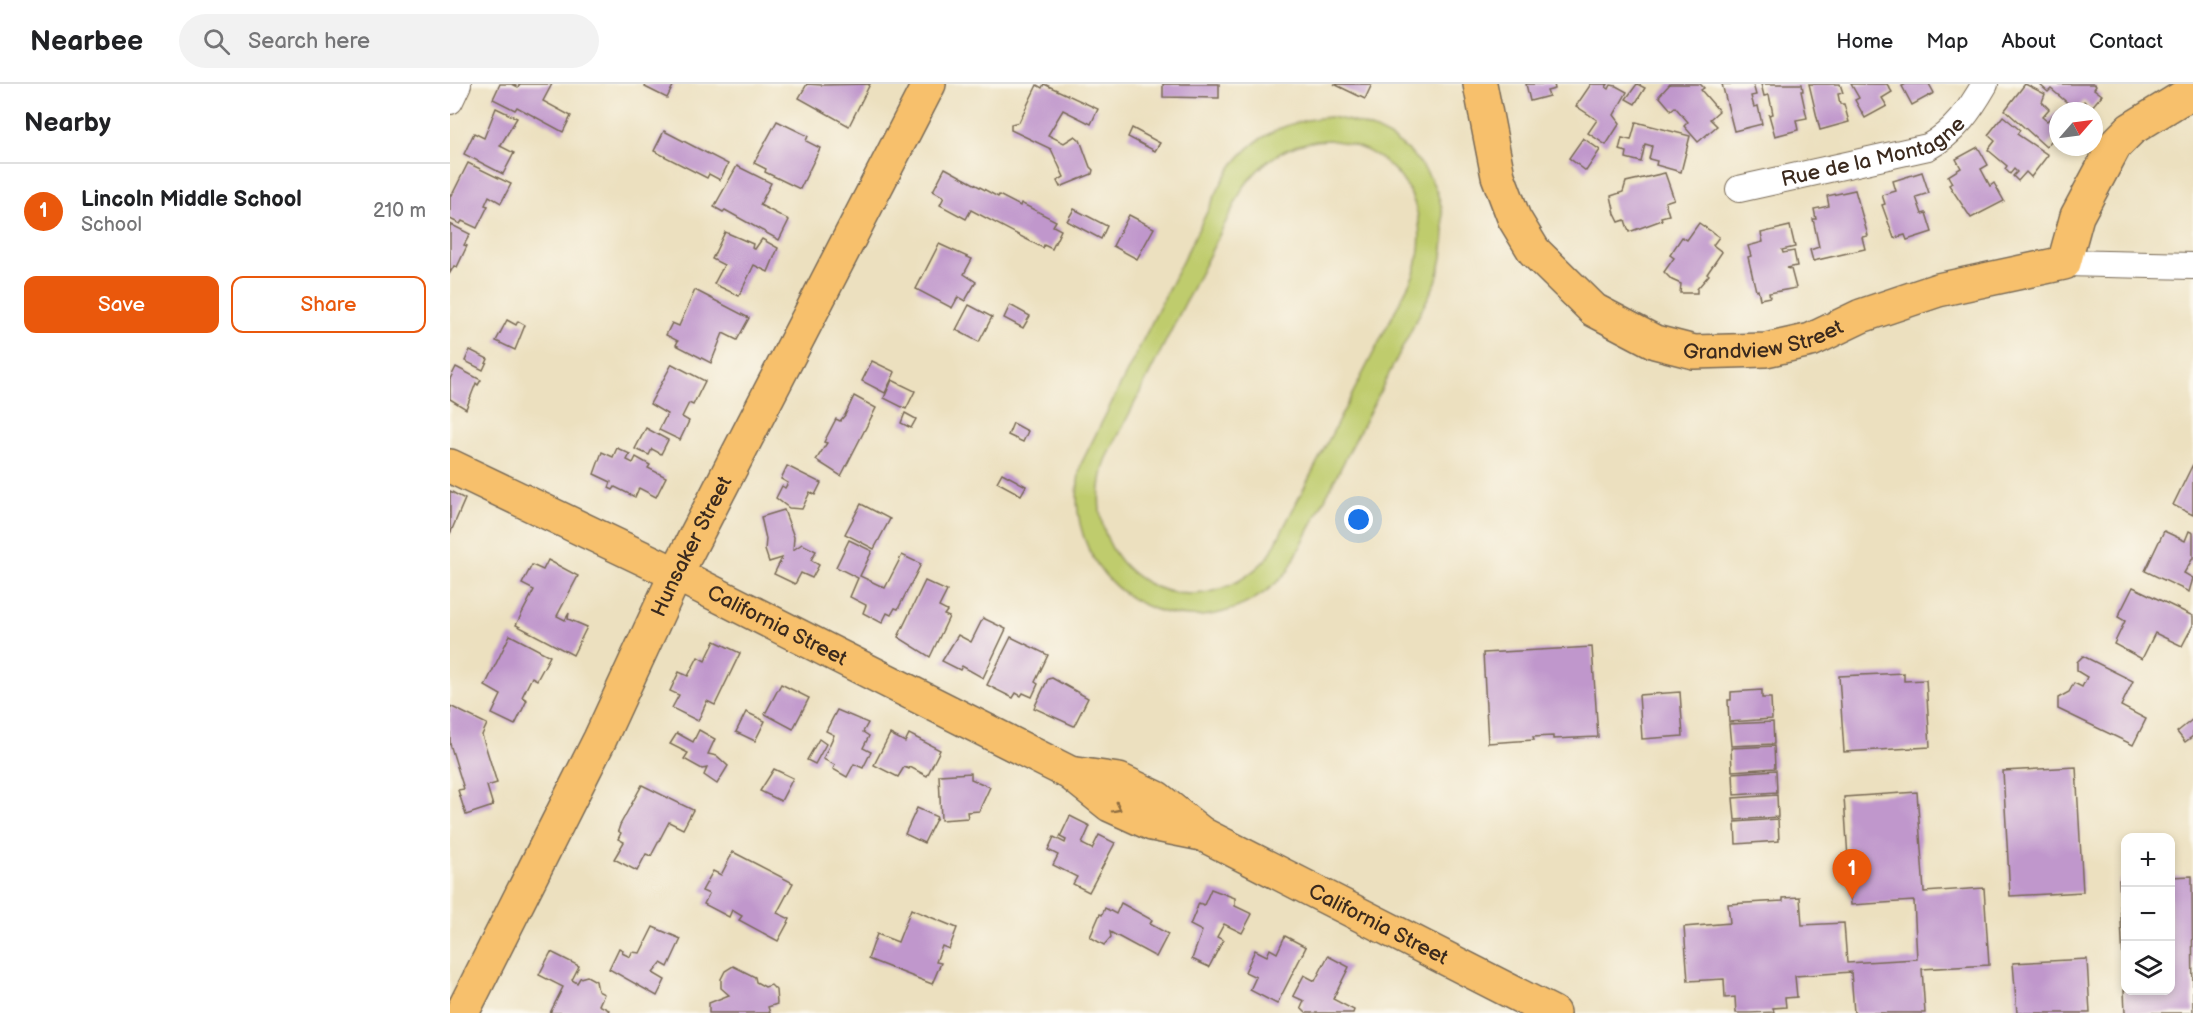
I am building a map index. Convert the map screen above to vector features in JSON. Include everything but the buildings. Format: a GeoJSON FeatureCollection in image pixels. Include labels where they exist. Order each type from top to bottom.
{"type":"FeatureCollection","features":[{"type":"Feature","properties":{"kind":"main road","name":"Hunsaker Street"},"geometry":{"type":"LineString","coordinates":[[462,1013],[600,739],[676,574],[929,84]]}},
{"type":"Feature","properties":{"kind":"main road","name":"Grandview Street"},"geometry":{"type":"LineString","coordinates":[[1480,84],[1498,176],[1514,218],[1534,250],[1594,310],[1655,342],[1695,352],[1766,350],[1811,340],[1861,316],[1938,290],[2064,263]]}},
{"type":"Feature","properties":{"kind":"main road"},"geometry":{"type":"LineString","coordinates":[[2064,263],[2077,216],[2115,145],[2131,129],[2180,99],[2193,94]]}},
{"type":"Feature","properties":{"kind":"main road","name":"California Street"},"geometry":{"type":"LineString","coordinates":[[450,466],[676,574],[1070,773],[1110,805],[1152,824],[1202,834],[1553,1013]]}},
{"type":"Feature","properties":{"kind":"street"},"geometry":{"type":"LineString","coordinates":[[450,101],[458,84]]}},
{"type":"Feature","properties":{"kind":"street","name":"Rue de la Montagne"},"geometry":{"type":"LineString","coordinates":[[1739,189],[1928,147],[1943,138],[1966,117],[1986,84]]}},
{"type":"Feature","properties":{"kind":"street","name":"Grandview Street"},"geometry":{"type":"LineString","coordinates":[[2064,263],[2193,266]]}},
{"type":"Feature","properties":{"kind":"green space"},"geometry":{"type":"Polygon","coordinates":[[[1331,117],[1362,125],[1388,137],[1410,153],[1427,172],[1438,195],[1443,221],[1443,250],[1436,282],[1288,571],[1252,600],[1214,614],[1176,615],[1140,603],[1110,581],[1089,549],[1078,510],[1081,464],[1230,169],[1241,155],[1266,135],[1313,119],[1331,117]],[[1329,140],[1303,144],[1280,153],[1251,177],[1243,188],[1106,460],[1099,499],[1105,533],[1121,561],[1145,582],[1174,592],[1206,593],[1238,581],[1269,556],[1414,274],[1419,249],[1419,226],[1415,205],[1406,185],[1393,169],[1375,155],[1354,146],[1329,140]]]}},
{"type":"Feature","properties":{"kind":"place","name":"Lincoln Middle School"},"geometry":{"type":"Point","coordinates":[1852,899]}}]}
